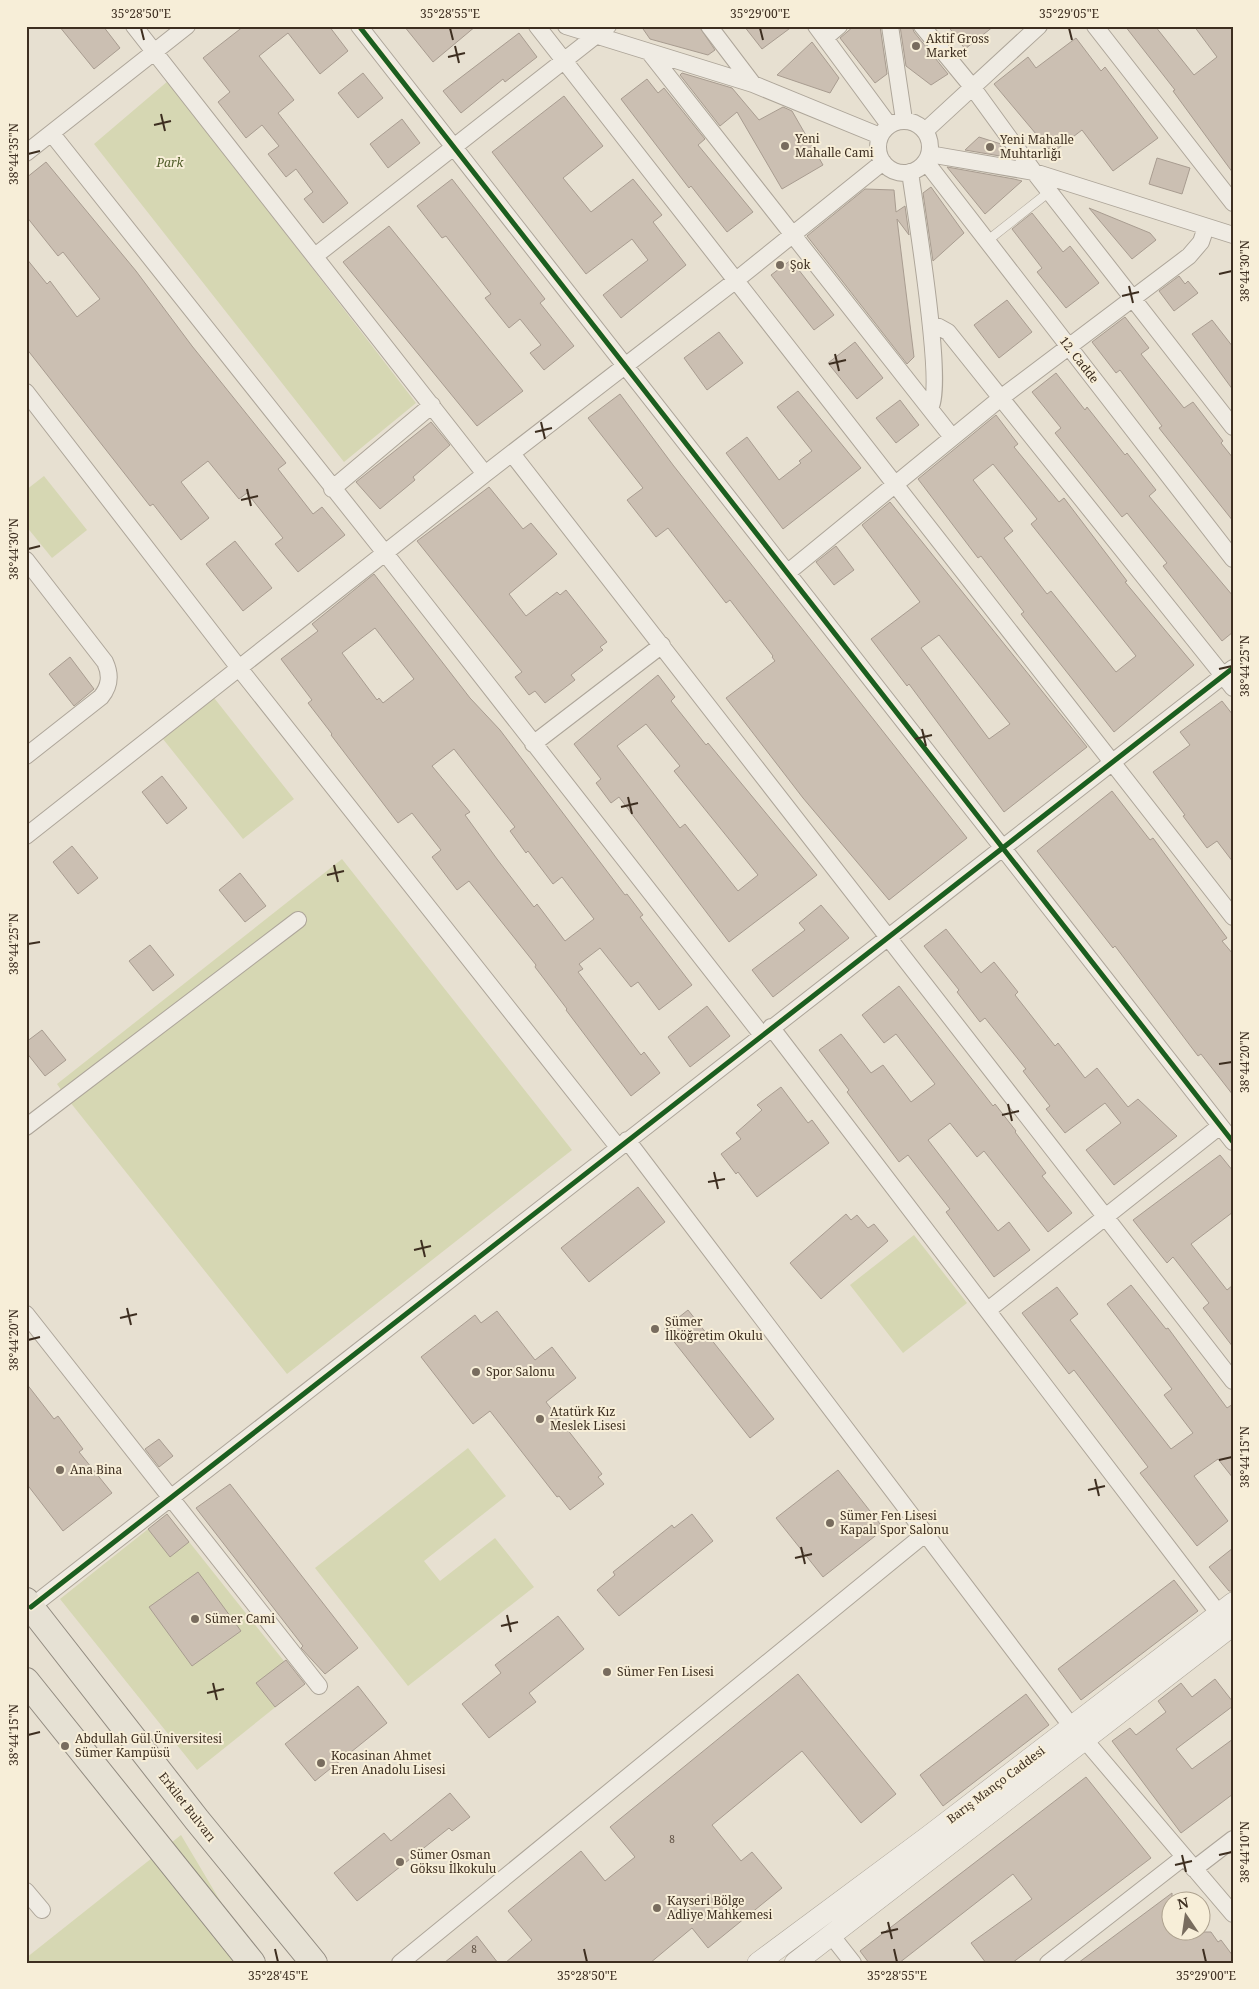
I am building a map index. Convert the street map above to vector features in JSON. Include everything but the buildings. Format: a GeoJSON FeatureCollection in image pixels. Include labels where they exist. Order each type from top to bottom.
{"type":"FeatureCollection","features":[{"type":"Feature","properties":{"kind":"main road","name":"Erkilet Bulvarı"},"geometry":{"type":"LineString","coordinates":[[28,1604],[197,1820],[314,1963]]}},
{"type":"Feature","properties":{"kind":"main road"},"geometry":{"type":"LineString","coordinates":[[26,1681],[252,1963]]}},
{"type":"Feature","properties":{"kind":"street"},"geometry":{"type":"LineString","coordinates":[[134,26],[485,474]]}},
{"type":"Feature","properties":{"kind":"street"},"geometry":{"type":"LineString","coordinates":[[26,153],[187,26]]}},
{"type":"Feature","properties":{"kind":"street"},"geometry":{"type":"LineString","coordinates":[[359,26],[1233,1142]]}},
{"type":"Feature","properties":{"kind":"street"},"geometry":{"type":"LineString","coordinates":[[538,26],[735,281],[1112,760],[1233,918]]}},
{"type":"Feature","properties":{"kind":"street"},"geometry":{"type":"LineString","coordinates":[[566,26],[602,31],[649,52],[891,127],[912,122],[925,131],[929,138],[927,158],[910,172],[895,171],[883,162],[879,154],[891,127],[890,26]]}},
{"type":"Feature","properties":{"kind":"street"},"geometry":{"type":"LineString","coordinates":[[709,26],[753,84]]}},
{"type":"Feature","properties":{"kind":"street"},"geometry":{"type":"LineString","coordinates":[[839,26],[821,32],[891,127]]}},
{"type":"Feature","properties":{"kind":"street"},"geometry":{"type":"LineString","coordinates":[[922,26],[972,88],[1049,192],[1233,427]]}},
{"type":"Feature","properties":{"kind":"street"},"geometry":{"type":"LineString","coordinates":[[925,131],[1038,26]]}},
{"type":"Feature","properties":{"kind":"street"},"geometry":{"type":"LineString","coordinates":[[1096,26],[1233,203]]}},
{"type":"Feature","properties":{"kind":"street"},"geometry":{"type":"LineString","coordinates":[[315,256],[602,31]]}},
{"type":"Feature","properties":{"kind":"street"},"geometry":{"type":"LineString","coordinates":[[649,52],[952,437]]}},
{"type":"Feature","properties":{"kind":"street"},"geometry":{"type":"LineString","coordinates":[[52,134],[332,489],[385,553],[533,744],[767,1031],[1228,1614]]}},
{"type":"Feature","properties":{"kind":"street"},"geometry":{"type":"LineString","coordinates":[[927,158],[1034,172],[1233,235]]}},
{"type":"Feature","properties":{"kind":"street","name":"12. Cadde"},"geometry":{"type":"LineString","coordinates":[[927,158],[987,241],[1233,559]]}},
{"type":"Feature","properties":{"kind":"street"},"geometry":{"type":"LineString","coordinates":[[26,836],[485,474],[513,455],[735,281],[883,162]]}},
{"type":"Feature","properties":{"kind":"street"},"geometry":{"type":"LineString","coordinates":[[910,172],[931,326],[935,394],[930,408]]}},
{"type":"Feature","properties":{"kind":"street"},"geometry":{"type":"LineString","coordinates":[[787,573],[1002,397],[1196,250],[1206,226]]}},
{"type":"Feature","properties":{"kind":"street"},"geometry":{"type":"LineString","coordinates":[[28,1604],[170,1497],[1112,760],[1230,677],[948,332],[939,327],[931,326]]}},
{"type":"Feature","properties":{"kind":"street"},"geometry":{"type":"LineString","coordinates":[[26,392],[239,668],[623,1143],[926,1533],[1078,1733],[1233,1914]]}},
{"type":"Feature","properties":{"kind":"street"},"geometry":{"type":"LineString","coordinates":[[332,489],[432,405]]}},
{"type":"Feature","properties":{"kind":"street"},"geometry":{"type":"LineString","coordinates":[[513,455],[1233,1381]]}},
{"type":"Feature","properties":{"kind":"street"},"geometry":{"type":"LineString","coordinates":[[26,560],[105,662],[109,674],[108,686],[101,697],[26,756]]}},
{"type":"Feature","properties":{"kind":"street"},"geometry":{"type":"LineString","coordinates":[[533,744],[662,646]]}},
{"type":"Feature","properties":{"kind":"street"},"geometry":{"type":"LineString","coordinates":[[26,1128],[298,920]]}},
{"type":"Feature","properties":{"kind":"street"},"geometry":{"type":"LineString","coordinates":[[988,1310],[1220,1126]]}},
{"type":"Feature","properties":{"kind":"street"},"geometry":{"type":"LineString","coordinates":[[26,1314],[318,1686]]}},
{"type":"Feature","properties":{"kind":"street"},"geometry":{"type":"LineString","coordinates":[[400,1963],[926,1533]]}},
{"type":"Feature","properties":{"kind":"street","name":"Barış Manço Caddesi"},"geometry":{"type":"LineString","coordinates":[[795,1963],[1228,1614]]}},
{"type":"Feature","properties":{"kind":"street","name":"Barış Manço Caddesi"},"geometry":{"type":"LineString","coordinates":[[758,1963],[1078,1733]]}},
{"type":"Feature","properties":{"kind":"street"},"geometry":{"type":"LineString","coordinates":[[1048,1963],[1189,1863],[1233,1839]]}},
{"type":"Feature","properties":{"kind":"street"},"geometry":{"type":"LineString","coordinates":[[26,1891],[42,1910]]}},
{"type":"Feature","properties":{"kind":"street"},"geometry":{"type":"LineString","coordinates":[[831,1935],[853,1963]]}},
{"type":"Feature","properties":{"kind":"lane"},"geometry":{"type":"LineString","coordinates":[[987,241],[1049,192]]}},
{"type":"Feature","properties":{"kind":"green space","name":"Park"},"geometry":{"type":"Polygon","coordinates":[[[168,81],[416,403],[344,462],[94,144],[168,81]]]}},
{"type":"Feature","properties":{"kind":"green space"},"geometry":{"type":"Polygon","coordinates":[[[44,476],[87,530],[52,558],[26,526],[26,490],[44,476]]]}},
{"type":"Feature","properties":{"kind":"green space"},"geometry":{"type":"Polygon","coordinates":[[[211,694],[294,799],[243,839],[159,734],[211,694]]]}},
{"type":"Feature","properties":{"kind":"green space"},"geometry":{"type":"Polygon","coordinates":[[[342,859],[572,1150],[287,1374],[57,1084],[342,859]]]}},
{"type":"Feature","properties":{"kind":"green space"},"geometry":{"type":"Polygon","coordinates":[[[914,1235],[967,1303],[903,1353],[850,1285],[914,1235]]]}},
{"type":"Feature","properties":{"kind":"green space"},"geometry":{"type":"Polygon","coordinates":[[[468,1448],[506,1496],[424,1561],[440,1581],[495,1538],[534,1587],[408,1686],[315,1568],[468,1448]]]}},
{"type":"Feature","properties":{"kind":"green space"},"geometry":{"type":"Polygon","coordinates":[[[167,1514],[303,1685],[197,1770],[60,1599],[167,1514]]]}},
{"type":"Feature","properties":{"kind":"green space"},"geometry":{"type":"Polygon","coordinates":[[[181,1835],[257,1963],[26,1963],[26,1958],[181,1835]]]}},
{"type":"Feature","properties":{"kind":"cycle path"},"geometry":{"type":"LineString","coordinates":[[359,26],[1233,1142]]}},
{"type":"Feature","properties":{"kind":"cycle path"},"geometry":{"type":"LineString","coordinates":[[31,1607],[1233,668]]}},
{"type":"Feature","properties":{"kind":"place","name":"Aktif Gross Market"},"geometry":{"type":"Point","coordinates":[916,46]}},
{"type":"Feature","properties":{"kind":"place","name":"Yeni Mahalle Cami"},"geometry":{"type":"Point","coordinates":[785,146]}},
{"type":"Feature","properties":{"kind":"place","name":"Yeni Mahalle Muhtarlığı"},"geometry":{"type":"Point","coordinates":[990,147]}},
{"type":"Feature","properties":{"kind":"place","name":"Şok"},"geometry":{"type":"Point","coordinates":[780,265]}},
{"type":"Feature","properties":{"kind":"place","name":"Sümer İlköğretim Okulu"},"geometry":{"type":"Point","coordinates":[655,1329]}},
{"type":"Feature","properties":{"kind":"place","name":"Spor Salonu"},"geometry":{"type":"Point","coordinates":[476,1372]}},
{"type":"Feature","properties":{"kind":"place","name":"Atatürk Kız Meslek Lisesi"},"geometry":{"type":"Point","coordinates":[540,1419]}},
{"type":"Feature","properties":{"kind":"place","name":"Ana Bina"},"geometry":{"type":"Point","coordinates":[60,1470]}},
{"type":"Feature","properties":{"kind":"place","name":"Sümer Fen Lisesi Kapalı Spor Salonu"},"geometry":{"type":"Point","coordinates":[830,1523]}},
{"type":"Feature","properties":{"kind":"place","name":"Sümer Cami"},"geometry":{"type":"Point","coordinates":[195,1619]}},
{"type":"Feature","properties":{"kind":"place","name":"Sümer Fen Lisesi"},"geometry":{"type":"Point","coordinates":[607,1672]}},
{"type":"Feature","properties":{"kind":"place","name":"Abdullah Gül Üniversitesi Sümer Kampüsü"},"geometry":{"type":"Point","coordinates":[65,1746]}},
{"type":"Feature","properties":{"kind":"place","name":"Kocasinan Ahmet Eren Anadolu Lisesi"},"geometry":{"type":"Point","coordinates":[321,1763]}},
{"type":"Feature","properties":{"kind":"place","name":"Sümer Osman Göksu İlkokulu"},"geometry":{"type":"Point","coordinates":[400,1862]}},
{"type":"Feature","properties":{"kind":"place","name":"Kayseri Bölge Adliye Mahkemesi"},"geometry":{"type":"Point","coordinates":[657,1908]}}]}
